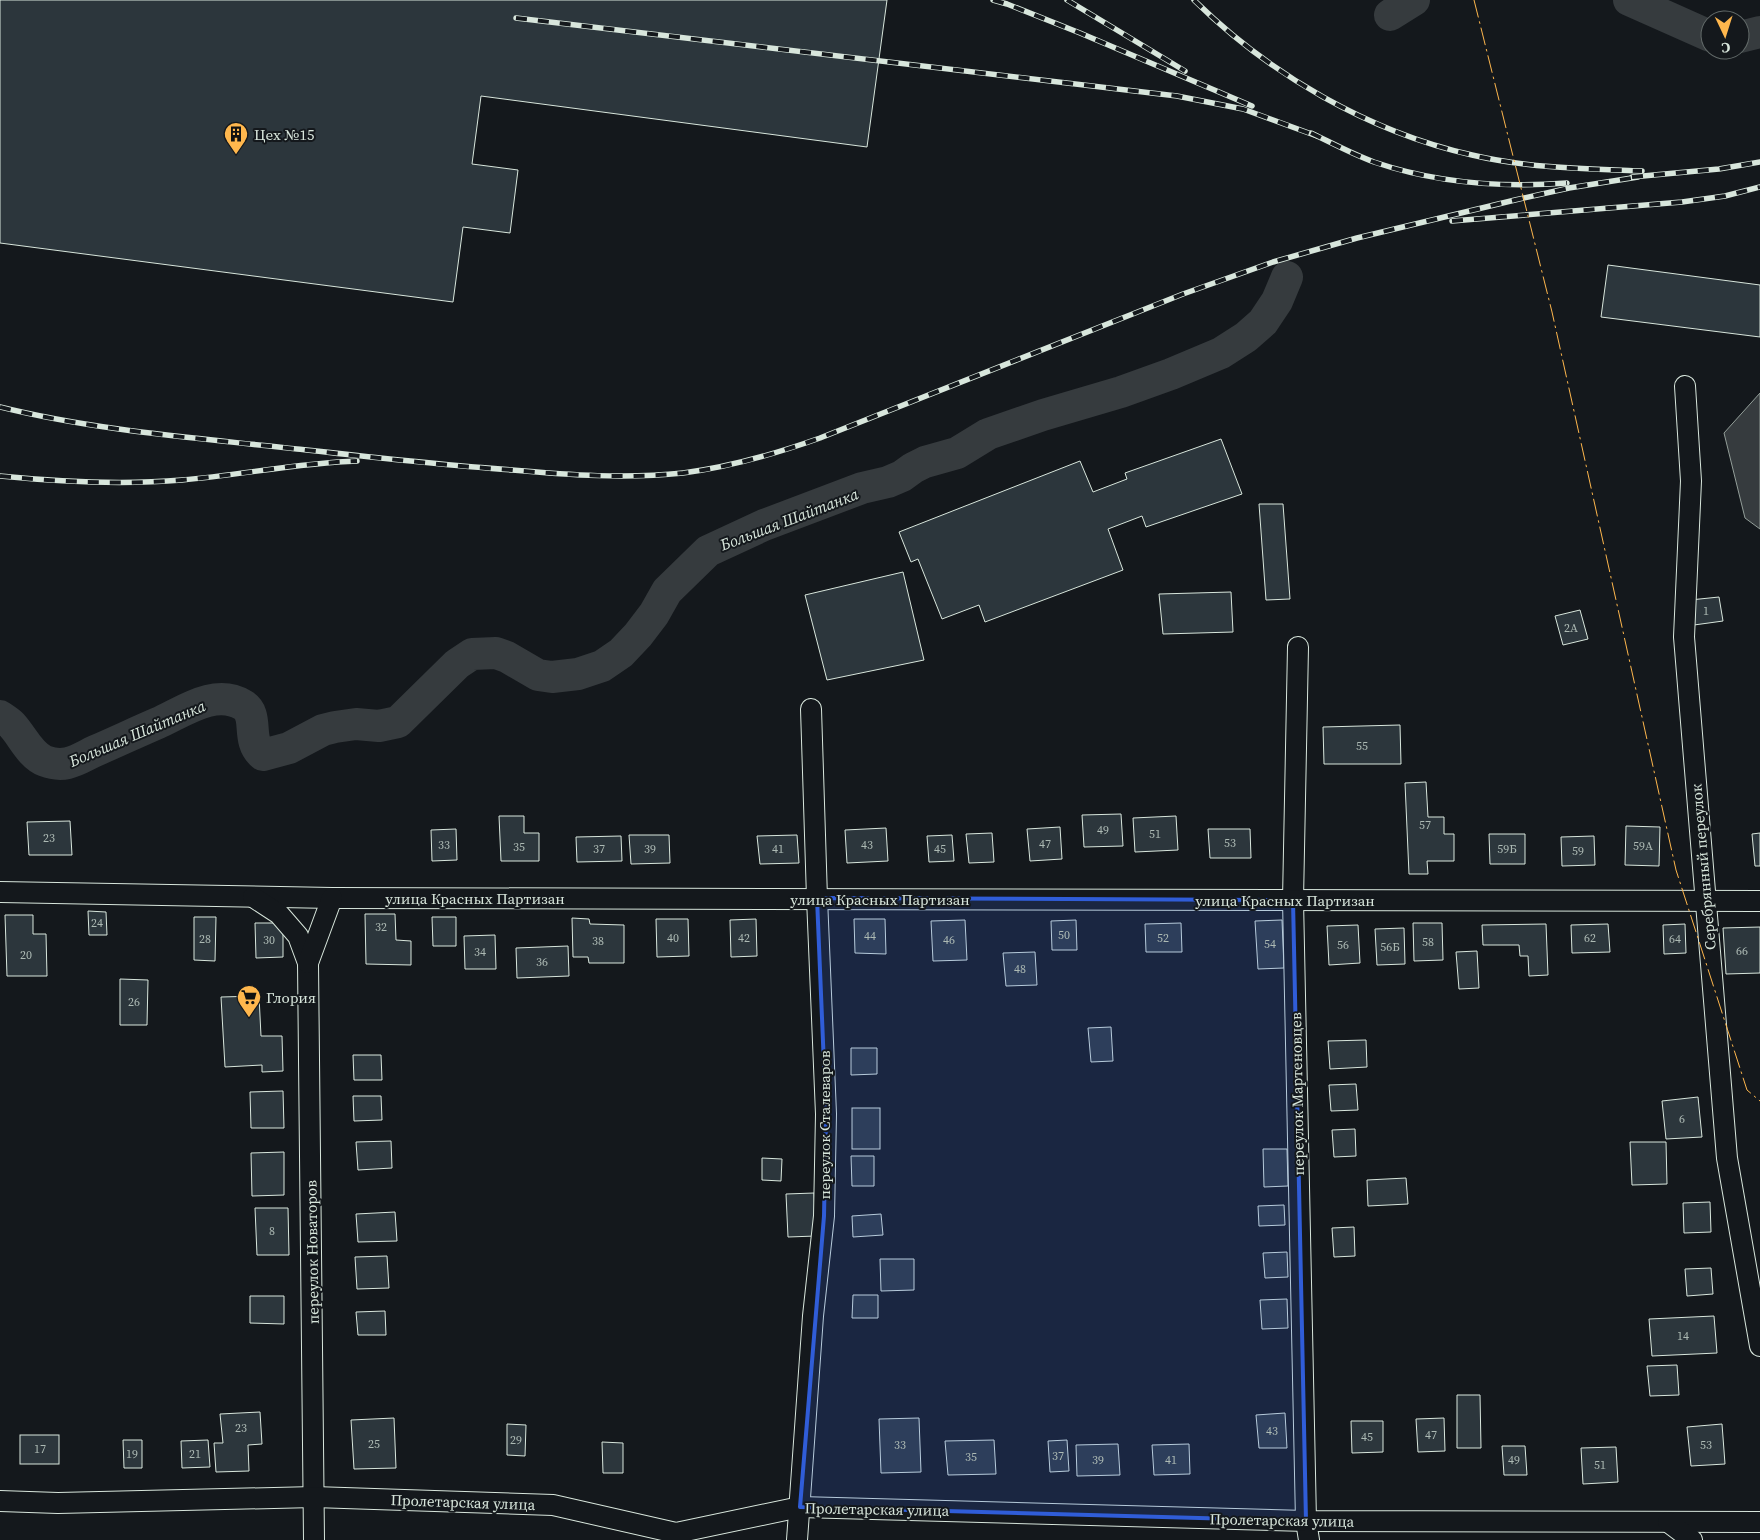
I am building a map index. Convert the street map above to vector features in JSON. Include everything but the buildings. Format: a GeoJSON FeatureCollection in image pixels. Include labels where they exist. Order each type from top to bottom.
{"type":"FeatureCollection","features":[{"type":"Feature","properties":{"kind":"street","name":"Серебрянный переулок"},"geometry":{"type":"LineString","coordinates":[[1685,386],[1691,481],[1684,636],[1727,1158],[1760,1346]]}},
{"type":"Feature","properties":{"kind":"street","name":"переулок Мартеновцев"},"geometry":{"type":"LineString","coordinates":[[1298,647],[1293,900],[1307,1530]]}},
{"type":"Feature","properties":{"kind":"street","name":"переулок Сталеваров"},"geometry":{"type":"LineString","coordinates":[[797,1540],[813,1316],[824,1216],[826,1114],[816,898],[811,709]]}},
{"type":"Feature","properties":{"kind":"street","name":"улица Красных Партизан"},"geometry":{"type":"LineString","coordinates":[[0,892],[332,898],[1760,901]]}},
{"type":"Feature","properties":{"kind":"street"},"geometry":{"type":"LineString","coordinates":[[253,897],[279,914],[298,936],[308,963]]}},
{"type":"Feature","properties":{"kind":"street"},"geometry":{"type":"LineString","coordinates":[[308,963],[332,898]]}},
{"type":"Feature","properties":{"kind":"street","name":"переулок Новаторов"},"geometry":{"type":"LineString","coordinates":[[308,963],[314,1540]]}},
{"type":"Feature","properties":{"kind":"street","name":"Пролетарская улица"},"geometry":{"type":"LineString","coordinates":[[0,1501],[58,1504],[314,1498],[553,1505],[676,1533],[800,1507],[1307,1530],[1668,1522],[1760,1522]]}},
{"type":"Feature","properties":{"kind":"street"},"geometry":{"type":"LineString","coordinates":[[1668,1522],[1692,1540]]}},
{"type":"Feature","properties":{"kind":"highlighted area"},"geometry":{"type":"Polygon","coordinates":[[[817,898],[1293,900],[1306,1521],[800,1507],[824,1216],[826,1114],[817,898]]]}},
{"type":"Feature","properties":{"kind":"shaded area"},"geometry":{"type":"Polygon","coordinates":[[[1760,393],[1760,529],[1745,518],[1724,433],[1760,393]]]}},
{"type":"Feature","properties":{"kind":"waterway","name":"Большая Шайтанка"},"geometry":{"type":"LineString","coordinates":[[1390,15],[1414,0]]}},
{"type":"Feature","properties":{"kind":"waterway","name":"Большая Шайтанка"},"geometry":{"type":"LineString","coordinates":[[1629,0],[1700,32]]}},
{"type":"Feature","properties":{"kind":"waterway","name":"Большая Шайтанка"},"geometry":{"type":"LineString","coordinates":[[1750,34],[1760,32]]}},
{"type":"Feature","properties":{"kind":"waterway","name":"Большая Шайтанка"},"geometry":{"type":"LineString","coordinates":[[0,716],[12,725],[35,755],[45,761],[59,764],[77,760],[188,708],[210,700],[232,700],[248,709],[251,715],[255,742],[263,755],[289,748],[323,730],[335,727],[356,724],[379,726],[398,722],[457,664],[472,654],[496,653],[507,657],[538,675],[552,677],[578,674],[602,666],[621,653],[638,635],[654,614],[667,591],[708,551],[764,525],[862,488],[888,482],[925,462],[957,453],[988,434],[1043,415],[1121,392],[1221,353],[1246,337],[1263,322],[1277,301],[1287,277]]}},
{"type":"Feature","properties":{"kind":"railway"},"geometry":{"type":"LineString","coordinates":[[993,0],[1080,33],[1252,106]]}},
{"type":"Feature","properties":{"kind":"railway"},"geometry":{"type":"LineString","coordinates":[[1067,0],[1185,71]]}},
{"type":"Feature","properties":{"kind":"railway"},"geometry":{"type":"LineString","coordinates":[[1194,0],[1223,27],[1288,75],[1322,97],[1396,131],[1434,145],[1514,163],[1642,171]]}},
{"type":"Feature","properties":{"kind":"railway"},"geometry":{"type":"LineString","coordinates":[[516,18],[1177,96],[1243,109],[1317,136]]}},
{"type":"Feature","properties":{"kind":"railway"},"geometry":{"type":"LineString","coordinates":[[1311,133],[1374,162],[1421,175],[1494,184],[1567,183]]}},
{"type":"Feature","properties":{"kind":"railway"},"geometry":{"type":"LineString","coordinates":[[1632,177],[1719,169],[1760,162]]}},
{"type":"Feature","properties":{"kind":"railway"},"geometry":{"type":"LineString","coordinates":[[0,407],[73,422],[148,433],[431,463],[598,476],[683,473],[752,459],[820,438],[1183,294],[1273,262],[1357,238],[1515,200],[1569,188],[1638,177]]}},
{"type":"Feature","properties":{"kind":"railway"},"geometry":{"type":"LineString","coordinates":[[1452,221],[1682,202],[1725,196],[1760,187]]}},
{"type":"Feature","properties":{"kind":"railway"},"geometry":{"type":"LineString","coordinates":[[0,476],[91,482],[159,482],[313,464],[357,461]]}},
{"type":"Feature","properties":{"kind":"power"},"geometry":{"type":"LineString","coordinates":[[1474,0],[1552,312],[1676,870],[1747,1090],[1760,1101]]}},
{"type":"Feature","properties":{"kind":"place","name":"Цех №15"},"geometry":{"type":"Point","coordinates":[236,155]}},
{"type":"Feature","properties":{"kind":"place","name":"Глория"},"geometry":{"type":"Point","coordinates":[249,1018]}}]}
